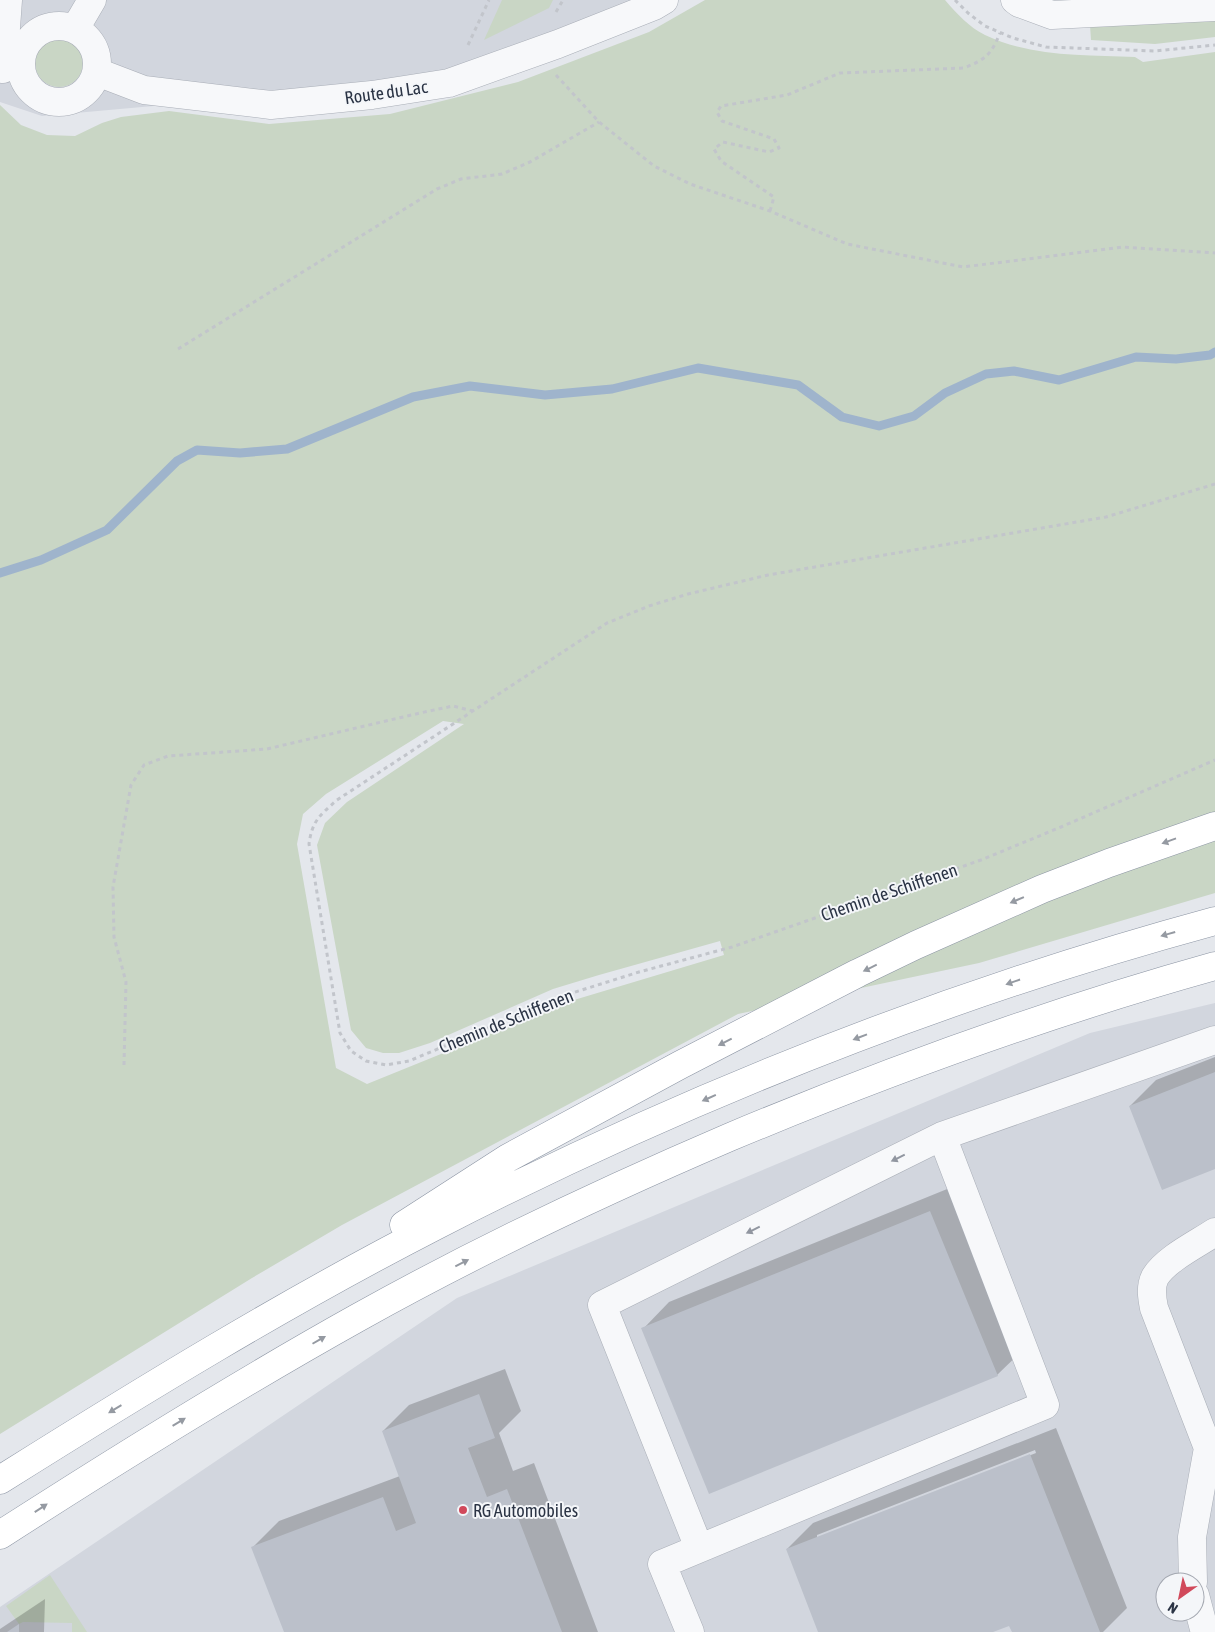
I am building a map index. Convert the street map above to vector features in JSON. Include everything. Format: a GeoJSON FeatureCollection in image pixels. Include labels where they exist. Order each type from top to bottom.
{"type":"FeatureCollection","features":[{"type":"Feature","properties":{"kind":"highway"},"geometry":{"type":"LineString","coordinates":[[0,1480],[202,1356],[508,1158],[680,1065],[858,974],[976,918],[1109,863],[1215,826]]}},
{"type":"Feature","properties":{"kind":"highway"},"geometry":{"type":"LineString","coordinates":[[202,1356],[436,1226],[583,1154],[726,1091],[887,1027],[965,999],[1120,948],[1215,921]]}},
{"type":"Feature","properties":{"kind":"highway"},"geometry":{"type":"LineString","coordinates":[[0,1535],[105,1467],[361,1315],[604,1192],[760,1125],[895,1071],[1137,988],[1215,966]]}},
{"type":"Feature","properties":{"kind":"street"},"geometry":{"type":"LineString","coordinates":[[8,0],[8,69],[38,96],[46,100],[59,102],[73,100],[85,93],[94,82],[98,58],[93,46],[85,35],[75,29],[61,25],[50,26],[38,32],[28,41],[21,56],[8,69]]}},
{"type":"Feature","properties":{"kind":"street"},"geometry":{"type":"LineString","coordinates":[[75,29],[92,0]]}},
{"type":"Feature","properties":{"kind":"street","name":"Route du Lac"},"geometry":{"type":"LineString","coordinates":[[97,72],[144,90],[271,105],[372,96],[449,83],[536,52],[654,6],[664,0]]}},
{"type":"Feature","properties":{"kind":"street"},"geometry":{"type":"LineString","coordinates":[[1014,0],[1052,15],[1215,7]]}},
{"type":"Feature","properties":{"kind":"street"},"geometry":{"type":"LineString","coordinates":[[699,1548],[602,1305],[942,1136],[1215,1040]]}},
{"type":"Feature","properties":{"kind":"street"},"geometry":{"type":"LineString","coordinates":[[690,1632],[662,1564],[1045,1404],[942,1136]]}},
{"type":"Feature","properties":{"kind":"street"},"geometry":{"type":"LineString","coordinates":[[1193,1572],[1192,1537],[1208,1448],[1154,1308],[1152,1293],[1154,1278],[1165,1265],[1215,1232]]}},
{"type":"Feature","properties":{"kind":"path"},"geometry":{"type":"LineString","coordinates":[[466,52],[489,0]]}},
{"type":"Feature","properties":{"kind":"path"},"geometry":{"type":"LineString","coordinates":[[553,18],[563,0]]}},
{"type":"Feature","properties":{"kind":"path"},"geometry":{"type":"LineString","coordinates":[[770,211],[774,197],[721,162],[714,149],[723,142],[769,152],[779,148],[774,139],[722,121],[717,112],[721,106],[787,95],[840,73],[964,68],[982,60],[994,47],[1000,33]]}},
{"type":"Feature","properties":{"kind":"path"},"geometry":{"type":"LineString","coordinates":[[536,52],[599,122],[654,166],[690,184],[770,211],[847,244],[963,267],[1124,247],[1215,253]]}},
{"type":"Feature","properties":{"kind":"path"},"geometry":{"type":"LineString","coordinates":[[178,349],[436,189],[461,179],[502,174],[530,162],[599,122]]}},
{"type":"Feature","properties":{"kind":"path","name":"Chemin de Schiffenen"},"geometry":{"type":"LineString","coordinates":[[1215,484],[1106,517],[768,575],[657,604],[607,623],[337,800],[322,813],[311,829],[309,844],[340,1032],[351,1051],[366,1062],[386,1066],[409,1060],[569,994],[639,972],[732,947],[981,860],[1215,760]]}},
{"type":"Feature","properties":{"kind":"path"},"geometry":{"type":"LineString","coordinates":[[124,1065],[126,982],[114,937],[113,886],[131,785],[144,765],[168,756],[267,749],[420,712],[453,706],[473,711]]}},
{"type":"Feature","properties":{"kind":"shaded area"},"geometry":{"type":"Polygon","coordinates":[[[0,0],[648,0],[440,79],[42,116],[0,102],[0,0]]]}},
{"type":"Feature","properties":{"kind":"shaded area"},"geometry":{"type":"Polygon","coordinates":[[[1215,1003],[1215,1632],[0,1632],[0,1607],[457,1298],[1090,1033],[1215,1003]]]}},
{"type":"Feature","properties":{"kind":"green space"},"geometry":{"type":"Polygon","coordinates":[[[502,0],[553,0],[549,8],[484,40],[502,0]]]}},
{"type":"Feature","properties":{"kind":"green space"},"geometry":{"type":"Polygon","coordinates":[[[705,0],[945,0],[964,20],[985,35],[1003,42],[1039,51],[1058,54],[1135,57],[1143,62],[1215,52],[1215,893],[979,963],[738,1014],[342,1225],[252,1278],[0,1434],[0,105],[21,125],[47,135],[75,136],[102,123],[121,117],[169,111],[269,124],[390,114],[518,82],[649,32],[705,0]],[[443,721],[326,794],[303,814],[297,844],[336,1068],[367,1084],[574,1000],[724,955],[720,941],[553,989],[430,1043],[399,1053],[383,1053],[366,1048],[351,1030],[317,845],[325,823],[347,802],[464,724],[443,721]]]}},
{"type":"Feature","properties":{"kind":"green space"},"geometry":{"type":"Polygon","coordinates":[[[1215,17],[1215,37],[1155,44],[1091,40],[1090,25],[1215,17]]]}},
{"type":"Feature","properties":{"kind":"green space"},"geometry":{"type":"Polygon","coordinates":[[[54,39],[64,39],[76,46],[83,58],[83,68],[76,80],[64,87],[54,87],[46,83],[39,76],[35,68],[35,58],[39,50],[46,43],[54,39]]]}},
{"type":"Feature","properties":{"kind":"green space"},"geometry":{"type":"Polygon","coordinates":[[[50,1575],[87,1632],[72,1632],[72,1623],[23,1622],[19,1624],[6,1606],[50,1575]]]}},
{"type":"Feature","properties":{"kind":"building"},"geometry":{"type":"Polygon","coordinates":[[[1215,1072],[1215,1169],[1162,1190],[1129,1106],[1215,1072]]]}},
{"type":"Feature","properties":{"kind":"building"},"geometry":{"type":"Polygon","coordinates":[[[930,1211],[998,1376],[709,1494],[641,1328],[930,1211]]]}},
{"type":"Feature","properties":{"kind":"building","name":"RG Automobiles"},"geometry":{"type":"Polygon","coordinates":[[[479,1394],[495,1438],[468,1448],[487,1497],[507,1489],[562,1632],[284,1632],[251,1547],[383,1497],[396,1531],[416,1523],[382,1431],[479,1394]]]}},
{"type":"Feature","properties":{"kind":"building"},"geometry":{"type":"Polygon","coordinates":[[[1030,1454],[1100,1632],[1012,1632],[1009,1626],[993,1632],[818,1632],[786,1549],[1030,1454]]]}},
{"type":"Feature","properties":{"kind":"building"},"geometry":{"type":"Polygon","coordinates":[[[19,1624],[19,1632],[7,1632],[19,1624]]]}},
{"type":"Feature","properties":{"kind":"waterway"},"geometry":{"type":"LineString","coordinates":[[0,573],[41,560],[107,530],[177,461],[197,450],[240,453],[287,449],[413,397],[470,386],[545,395],[612,389],[698,368],[798,385],[842,417],[879,426],[914,416],[945,393],[986,374],[1014,371],[1059,380],[1136,357],[1176,359],[1210,355],[1215,352]]}},
{"type":"Feature","properties":{"kind":"place","name":"RG Automobiles"},"geometry":{"type":"Point","coordinates":[463,1510]}}]}
